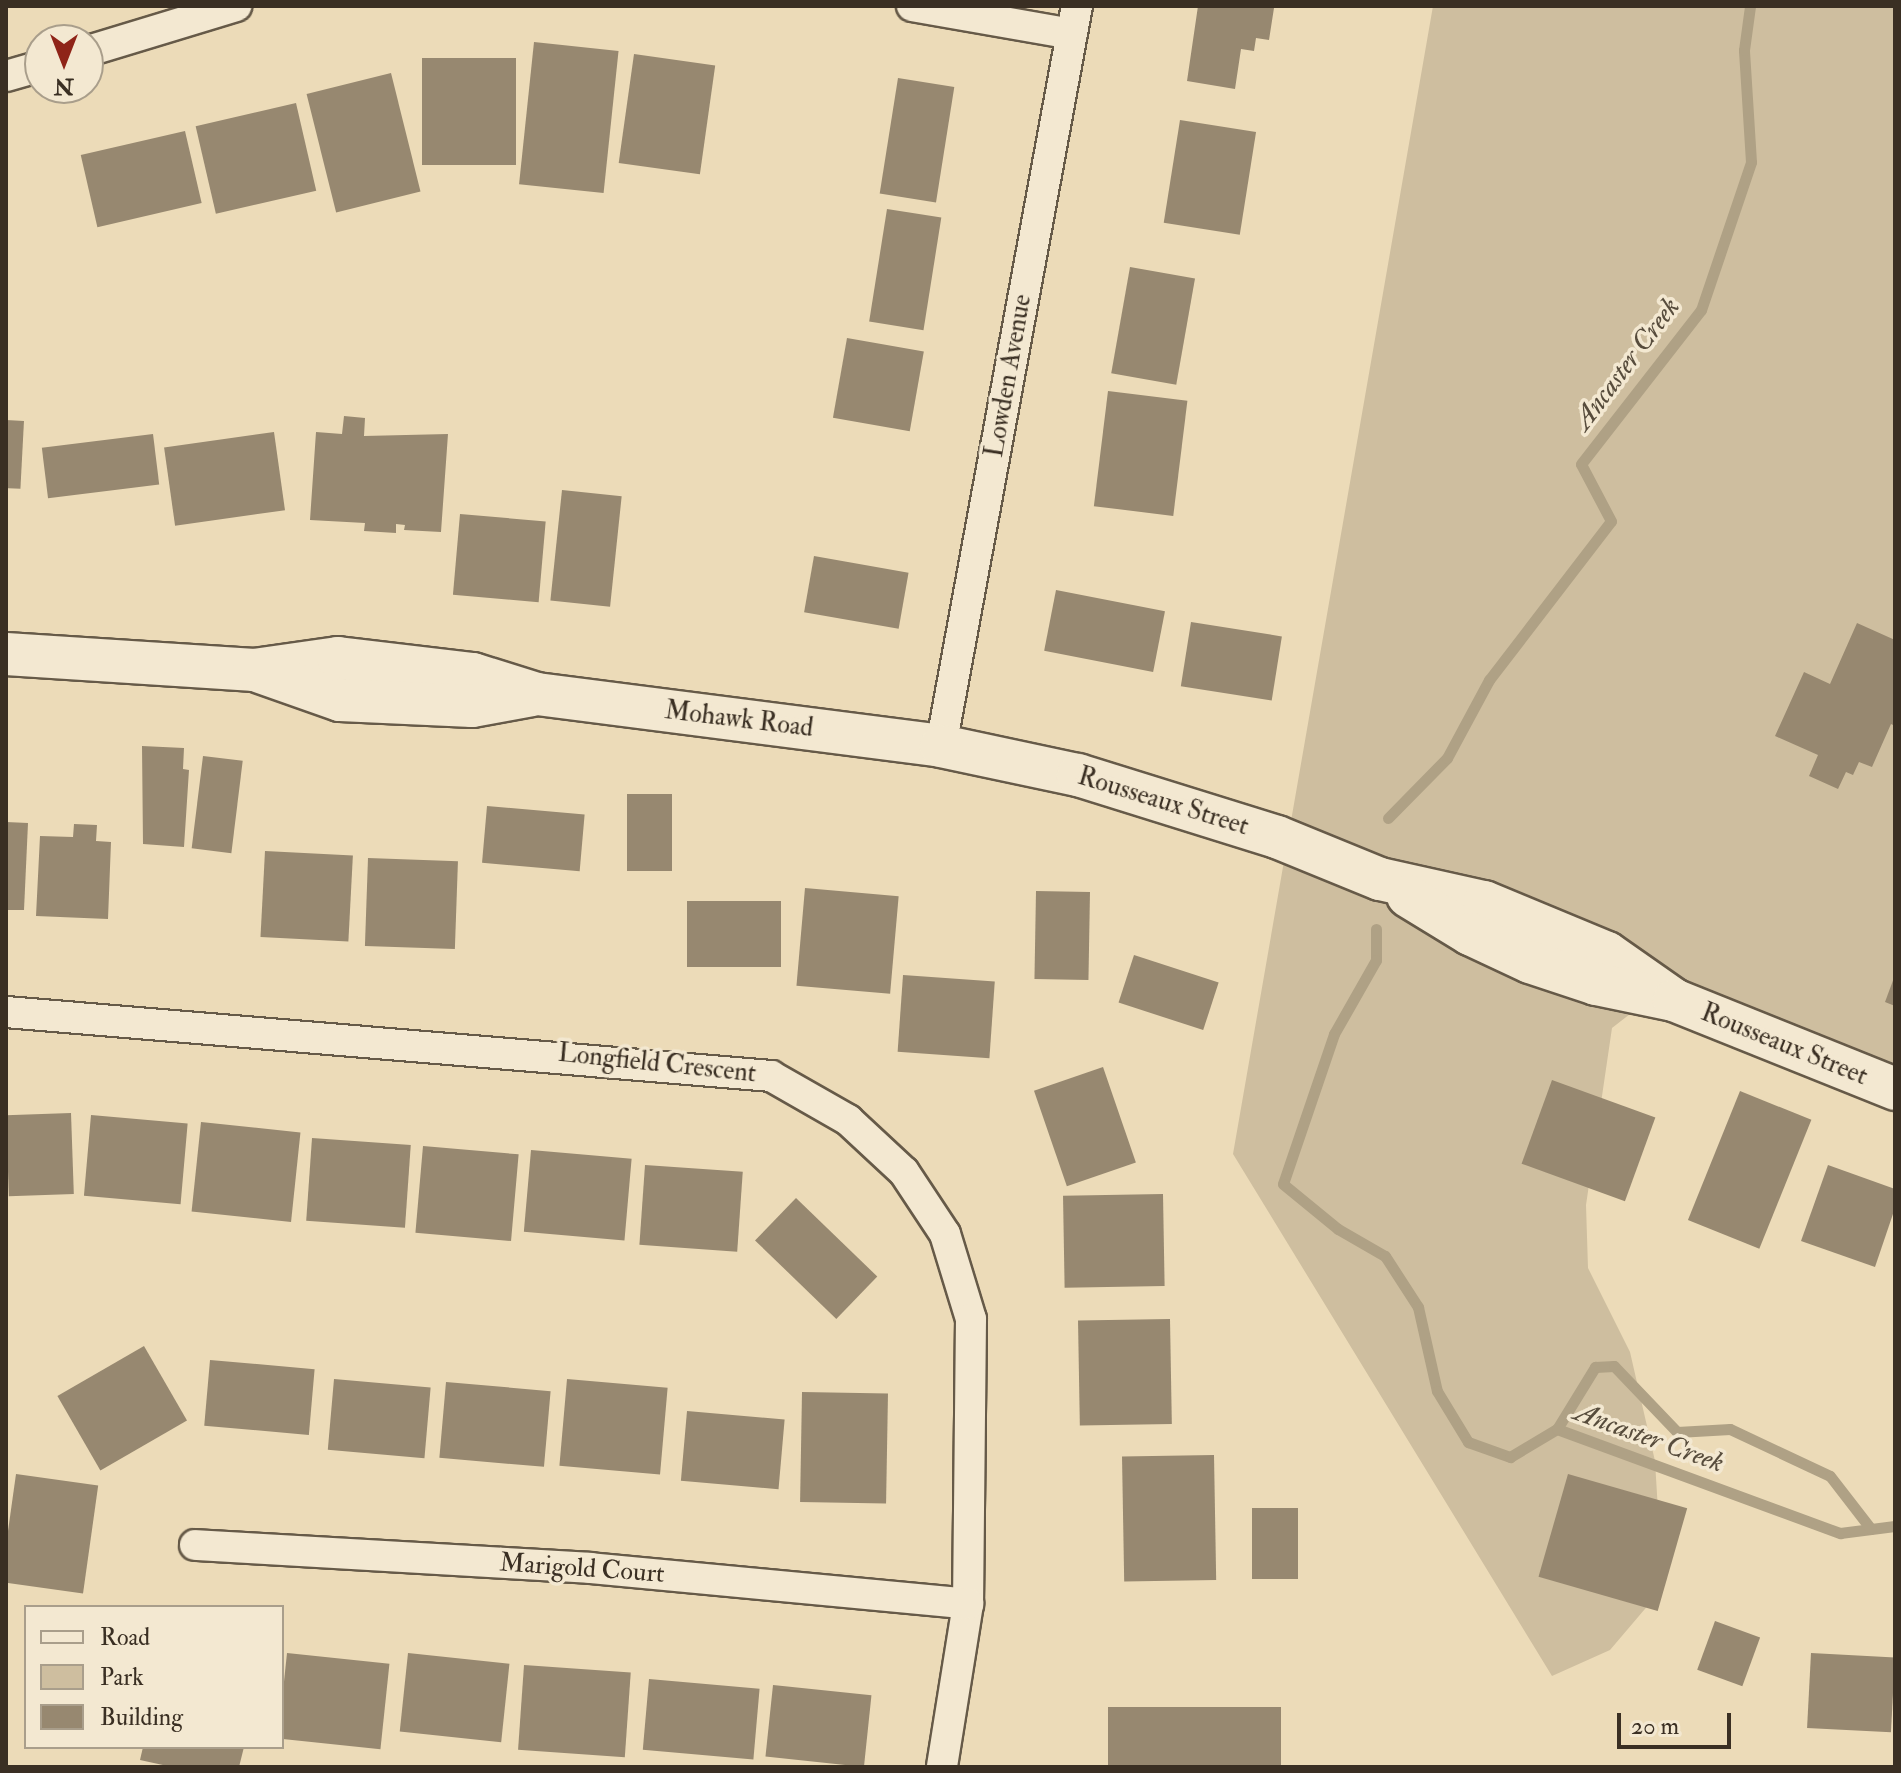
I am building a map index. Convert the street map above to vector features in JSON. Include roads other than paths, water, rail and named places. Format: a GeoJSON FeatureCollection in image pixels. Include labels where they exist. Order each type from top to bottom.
{"type":"FeatureCollection","features":[{"type":"Feature","properties":{"kind":"main road","name":"Mohawk Road"},"geometry":{"type":"LineString","coordinates":[[6,654],[254,670],[338,658],[473,674],[537,694],[941,746]]}},
{"type":"Feature","properties":{"kind":"main road","name":"Rousseaux Street"},"geometry":{"type":"LineString","coordinates":[[941,746],[1078,775],[1277,837],[1380,879],[1484,902],[1546,924],[1607,953],[1674,1000],[1895,1089]]}},
{"type":"Feature","properties":{"kind":"street"},"geometry":{"type":"LineString","coordinates":[[104,46],[236,6]]}},
{"type":"Feature","properties":{"kind":"street"},"geometry":{"type":"LineString","coordinates":[[912,6],[1075,20]]}},
{"type":"Feature","properties":{"kind":"street","name":"Lowden Avenue"},"geometry":{"type":"LineString","coordinates":[[941,746],[1075,20]]}},
{"type":"Feature","properties":{"kind":"street","name":"Longfield Crescent"},"geometry":{"type":"LineString","coordinates":[[6,1012],[771,1076],[848,1120],[904,1172],[945,1234],[971,1319],[968,1604],[942,1767]]}},
{"type":"Feature","properties":{"kind":"street","name":"Marigold Court"},"geometry":{"type":"LineString","coordinates":[[195,1545],[590,1568],[968,1604]]}},
{"type":"Feature","properties":{"kind":"waterway","name":"Ancaster Creek"},"geometry":{"type":"LineString","coordinates":[[1388,818],[1447,758],[1489,680],[1611,521],[1581,464],[1701,310],[1751,162],[1744,50],[1750,6]]}},
{"type":"Feature","properties":{"kind":"waterway","name":"Ancaster Creek"},"geometry":{"type":"LineString","coordinates":[[1376,929],[1376,960],[1334,1034],[1283,1184],[1338,1229],[1385,1256],[1418,1307],[1437,1391],[1468,1442],[1510,1457],[1557,1429],[1840,1533],[1895,1526]]}},
{"type":"Feature","properties":{"kind":"waterway"},"geometry":{"type":"LineString","coordinates":[[1557,1429],[1595,1367],[1614,1366],[1677,1432],[1730,1429],[1830,1476],[1871,1529]]}}]}
